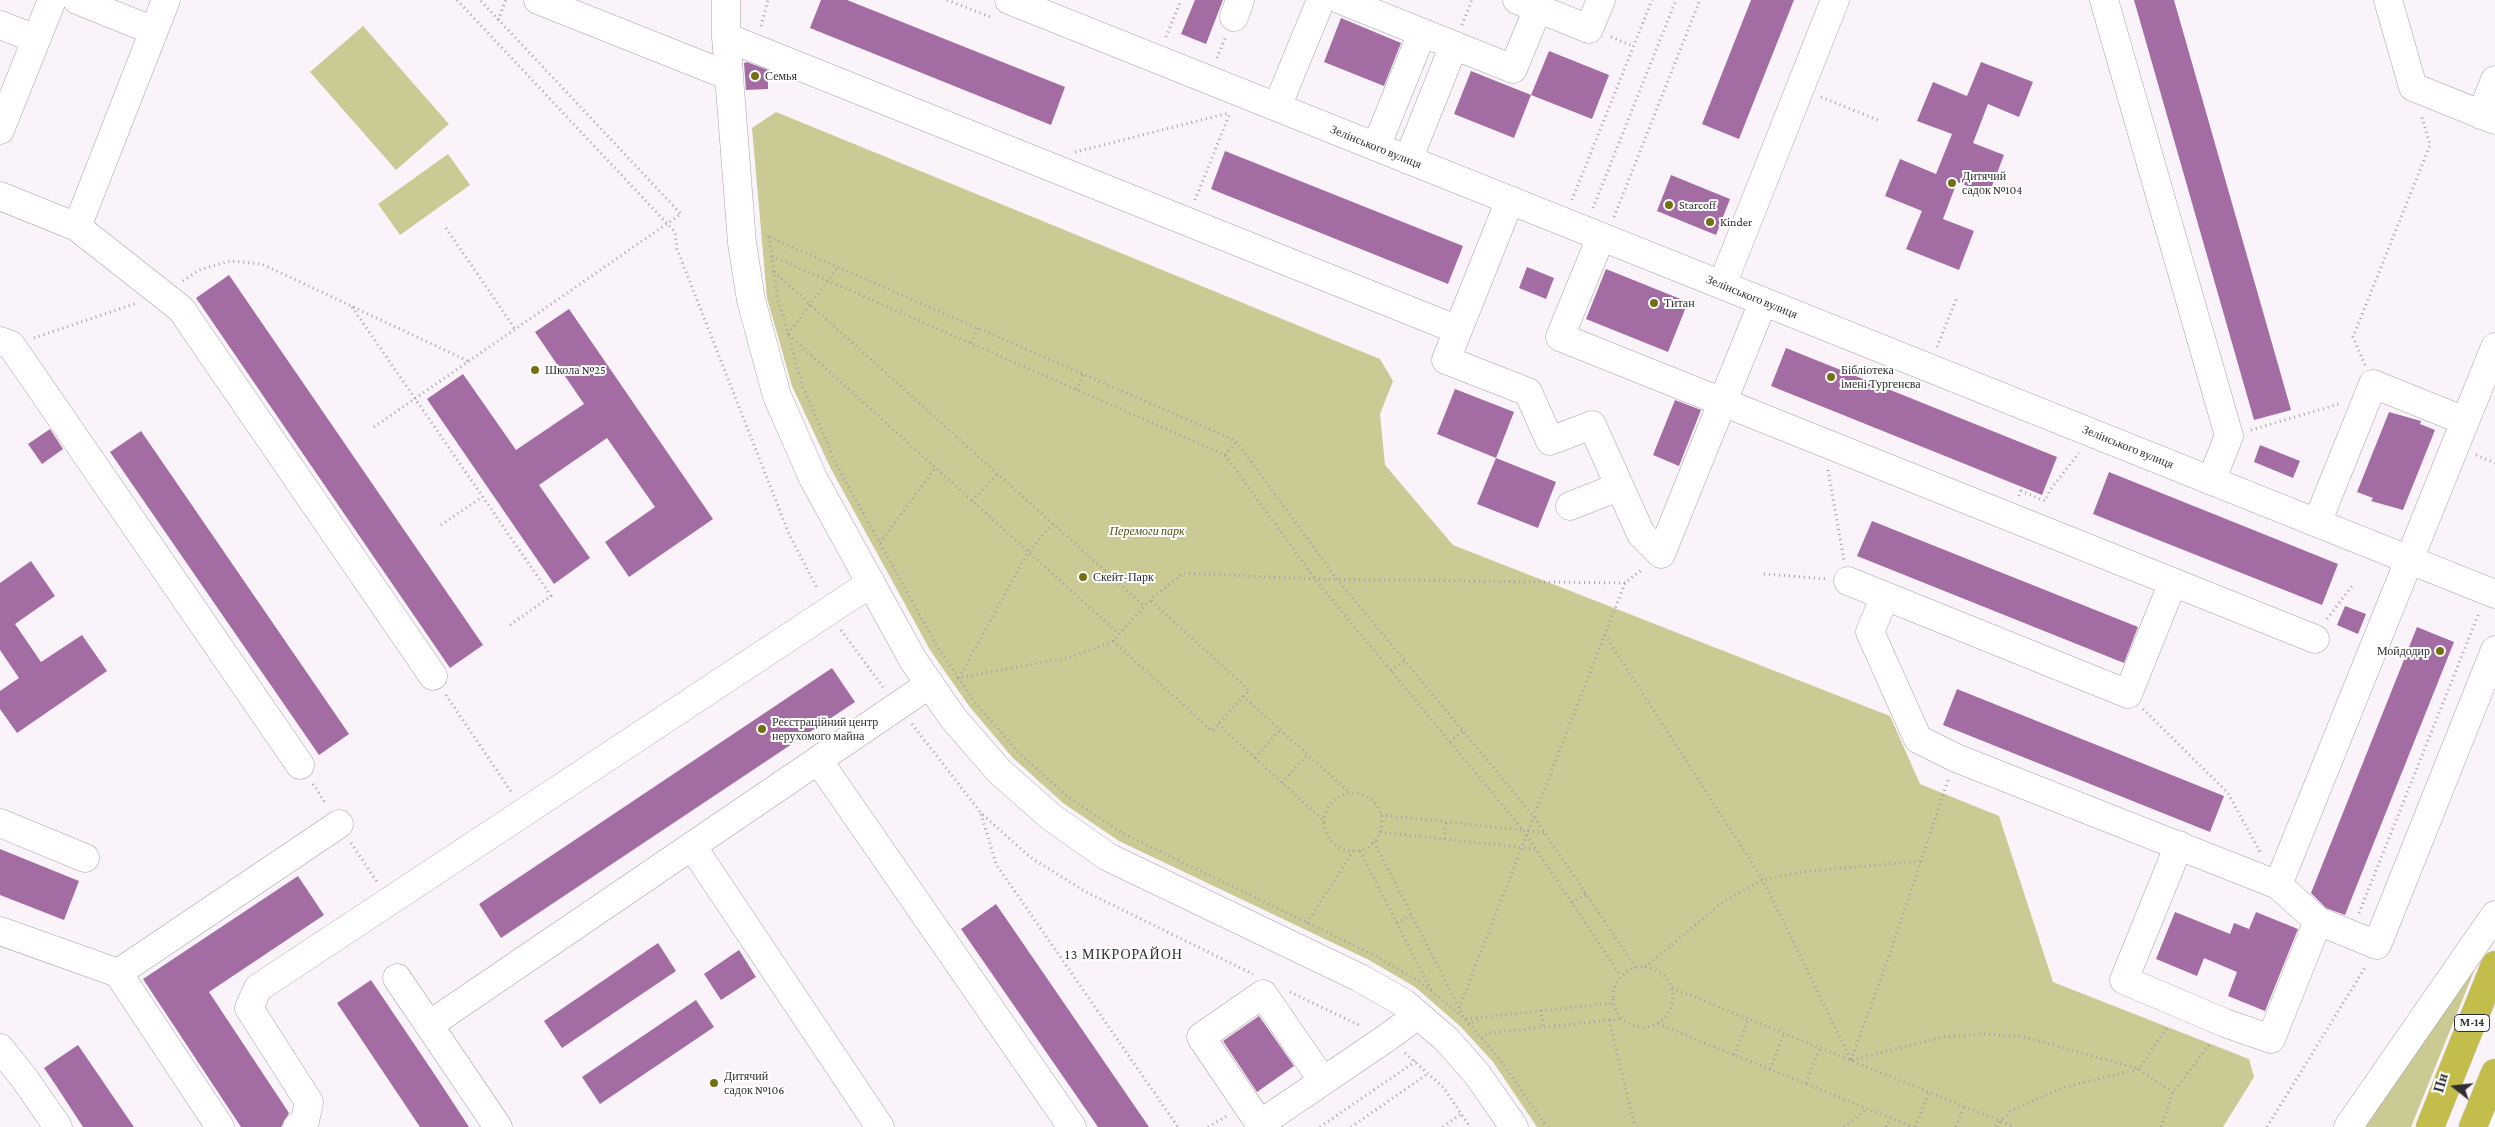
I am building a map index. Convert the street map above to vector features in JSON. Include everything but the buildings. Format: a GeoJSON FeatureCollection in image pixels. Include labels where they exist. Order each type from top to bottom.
{"type":"FeatureCollection","features":[{"type":"Feature","properties":{"kind":"highway","name":"М-14"},"geometry":{"type":"LineString","coordinates":[[2430,1127],[2495,965]]}},
{"type":"Feature","properties":{"kind":"highway"},"geometry":{"type":"LineString","coordinates":[[2473,1127],[2492,1096]]}},
{"type":"Feature","properties":{"kind":"street"},"geometry":{"type":"LineString","coordinates":[[0,130],[52,0]]}},
{"type":"Feature","properties":{"kind":"street"},"geometry":{"type":"LineString","coordinates":[[77,0],[154,31]]}},
{"type":"Feature","properties":{"kind":"street"},"geometry":{"type":"LineString","coordinates":[[77,227],[166,0]]}},
{"type":"Feature","properties":{"kind":"street"},"geometry":{"type":"LineString","coordinates":[[538,0],[729,76]]}},
{"type":"Feature","properties":{"kind":"street"},"geometry":{"type":"LineString","coordinates":[[726,0],[726,38],[740,224],[751,300],[777,396],[813,478],[913,660],[953,718],[999,771],[1051,817],[1108,857],[1360,978],[1404,1003],[1447,1040],[1477,1074],[1514,1127]]}},
{"type":"Feature","properties":{"kind":"street","name":"Зелінського вулиця"},"geometry":{"type":"LineString","coordinates":[[1009,0],[1037,5],[1277,107],[1510,200],[1607,227],[1722,285],[2409,560],[2487,604]]}},
{"type":"Feature","properties":{"kind":"street"},"geometry":{"type":"LineString","coordinates":[[1277,107],[1321,0]]}},
{"type":"Feature","properties":{"kind":"street"},"geometry":{"type":"LineString","coordinates":[[1341,0],[1513,69],[1528,4],[1589,29],[1601,0]]}},
{"type":"Feature","properties":{"kind":"street"},"geometry":{"type":"LineString","coordinates":[[1722,285],[1835,0]]}},
{"type":"Feature","properties":{"kind":"street"},"geometry":{"type":"LineString","coordinates":[[2104,0],[2229,436],[2211,481]]}},
{"type":"Feature","properties":{"kind":"street"},"geometry":{"type":"LineString","coordinates":[[2388,0],[2413,87],[2488,117],[2495,80]]}},
{"type":"Feature","properties":{"kind":"street"},"geometry":{"type":"LineString","coordinates":[[0,25],[36,39]]}},
{"type":"Feature","properties":{"kind":"street"},"geometry":{"type":"LineString","coordinates":[[1376,147],[1422,33]]}},
{"type":"Feature","properties":{"kind":"street"},"geometry":{"type":"LineString","coordinates":[[726,38],[1458,330]]}},
{"type":"Feature","properties":{"kind":"street"},"geometry":{"type":"LineString","coordinates":[[1408,160],[1454,45]]}},
{"type":"Feature","properties":{"kind":"street"},"geometry":{"type":"LineString","coordinates":[[0,196],[77,227],[180,309],[433,676]]}},
{"type":"Feature","properties":{"kind":"street"},"geometry":{"type":"LineString","coordinates":[[1510,200],[1446,360],[1528,392],[1550,441],[1592,425],[1640,534],[1661,554],[1763,302]]}},
{"type":"Feature","properties":{"kind":"street"},"geometry":{"type":"LineString","coordinates":[[1607,227],[1560,337],[2315,639]]}},
{"type":"Feature","properties":{"kind":"street"},"geometry":{"type":"LineString","coordinates":[[6,343],[300,765]]}},
{"type":"Feature","properties":{"kind":"street"},"geometry":{"type":"LineString","coordinates":[[2278,885],[2495,346]]}},
{"type":"Feature","properties":{"kind":"street"},"geometry":{"type":"LineString","coordinates":[[2317,523],[2371,390],[2465,421]]}},
{"type":"Feature","properties":{"kind":"street"},"geometry":{"type":"LineString","coordinates":[[1570,506],[1618,487]]}},
{"type":"Feature","properties":{"kind":"street"},"geometry":{"type":"LineString","coordinates":[[1848,581],[2128,694],[2173,582]]}},
{"type":"Feature","properties":{"kind":"street"},"geometry":{"type":"LineString","coordinates":[[297,1127],[306,1121],[309,1102],[249,1008],[258,988],[871,583]]}},
{"type":"Feature","properties":{"kind":"street"},"geometry":{"type":"LineString","coordinates":[[1885,596],[1870,632],[1918,739],[1956,758],[2278,885],[2318,921],[2377,945],[2495,650]]}},
{"type":"Feature","properties":{"kind":"street"},"geometry":{"type":"LineString","coordinates":[[429,1025],[930,684]]}},
{"type":"Feature","properties":{"kind":"street"},"geometry":{"type":"LineString","coordinates":[[818,760],[1072,1127]]}},
{"type":"Feature","properties":{"kind":"street"},"geometry":{"type":"LineString","coordinates":[[0,823],[85,858]]}},
{"type":"Feature","properties":{"kind":"street"},"geometry":{"type":"LineString","coordinates":[[118,973],[339,824]]}},
{"type":"Feature","properties":{"kind":"street"},"geometry":{"type":"LineString","coordinates":[[2178,845],[2124,980],[2225,1023],[2271,1039],[2318,921]]}},
{"type":"Feature","properties":{"kind":"street"},"geometry":{"type":"LineString","coordinates":[[692,846],[880,1127]]}},
{"type":"Feature","properties":{"kind":"street"},"geometry":{"type":"LineString","coordinates":[[2348,1127],[2495,915]]}},
{"type":"Feature","properties":{"kind":"street"},"geometry":{"type":"LineString","coordinates":[[0,931],[118,973],[220,1127]]}},
{"type":"Feature","properties":{"kind":"street"},"geometry":{"type":"LineString","coordinates":[[397,978],[498,1127]]}},
{"type":"Feature","properties":{"kind":"street"},"geometry":{"type":"LineString","coordinates":[[1323,1081],[1263,994],[1200,1037],[1260,1124],[1323,1081],[1418,1016]]}},
{"type":"Feature","properties":{"kind":"street"},"geometry":{"type":"LineString","coordinates":[[0,1048],[24,1078],[58,1127]]}},
{"type":"Feature","properties":{"kind":"path"},"geometry":{"type":"LineString","coordinates":[[458,0],[675,232],[678,249],[790,534],[816,587]]}},
{"type":"Feature","properties":{"kind":"path"},"geometry":{"type":"LineString","coordinates":[[374,426],[681,214],[480,0]]}},
{"type":"Feature","properties":{"kind":"path"},"geometry":{"type":"LineString","coordinates":[[498,20],[506,0]]}},
{"type":"Feature","properties":{"kind":"path"},"geometry":{"type":"LineString","coordinates":[[1166,37],[1181,0]]}},
{"type":"Feature","properties":{"kind":"path"},"geometry":{"type":"LineString","coordinates":[[1593,209],[1676,0]]}},
{"type":"Feature","properties":{"kind":"path"},"geometry":{"type":"LineString","coordinates":[[1607,227],[1700,0]]}},
{"type":"Feature","properties":{"kind":"path"},"geometry":{"type":"LineString","coordinates":[[1572,200],[1650,2]]}},
{"type":"Feature","properties":{"kind":"path"},"geometry":{"type":"LineString","coordinates":[[1800,89],[1880,121]]}},
{"type":"Feature","properties":{"kind":"path"},"geometry":{"type":"LineString","coordinates":[[1036,161],[1230,113],[1187,222]]}},
{"type":"Feature","properties":{"kind":"path"},"geometry":{"type":"LineString","coordinates":[[2229,436],[2371,390],[2353,336],[2430,145]]}},
{"type":"Feature","properties":{"kind":"path"},"geometry":{"type":"LineString","coordinates":[[446,228],[515,329]]}},
{"type":"Feature","properties":{"kind":"path"},"geometry":{"type":"LineString","coordinates":[[1547,1127],[1498,1057],[1470,1024],[1419,981],[1372,954],[1122,833],[1068,796],[1018,752],[974,701],[937,646],[837,466],[803,387],[788,334],[768,236],[1236,441],[1337,579],[1534,817],[1636,968]]}},
{"type":"Feature","properties":{"kind":"path"},"geometry":{"type":"LineString","coordinates":[[771,256],[1225,455],[1315,579],[1523,830],[1621,976]]}},
{"type":"Feature","properties":{"kind":"path"},"geometry":{"type":"LineString","coordinates":[[6,343],[162,294],[198,270],[230,261],[262,264],[468,361]]}},
{"type":"Feature","properties":{"kind":"path"},"geometry":{"type":"LineString","coordinates":[[788,334],[838,267]]}},
{"type":"Feature","properties":{"kind":"path"},"geometry":{"type":"LineString","coordinates":[[774,272],[1144,606]]}},
{"type":"Feature","properties":{"kind":"path"},"geometry":{"type":"LineString","coordinates":[[1937,347],[1957,297]]}},
{"type":"Feature","properties":{"kind":"path"},"geometry":{"type":"LineString","coordinates":[[352,306],[551,596],[510,624]]}},
{"type":"Feature","properties":{"kind":"path"},"geometry":{"type":"LineString","coordinates":[[972,344],[978,328]]}},
{"type":"Feature","properties":{"kind":"path"},"geometry":{"type":"LineString","coordinates":[[788,334],[1119,634]]}},
{"type":"Feature","properties":{"kind":"path"},"geometry":{"type":"LineString","coordinates":[[1077,390],[1083,374]]}},
{"type":"Feature","properties":{"kind":"path"},"geometry":{"type":"LineString","coordinates":[[1225,455],[1236,441]]}},
{"type":"Feature","properties":{"kind":"path"},"geometry":{"type":"LineString","coordinates":[[1764,574],[1848,581],[1823,442]]}},
{"type":"Feature","properties":{"kind":"path"},"geometry":{"type":"LineString","coordinates":[[2021,491],[2046,501],[2050,490],[2079,453]]}},
{"type":"Feature","properties":{"kind":"path"},"geometry":{"type":"LineString","coordinates":[[880,543],[935,468]]}},
{"type":"Feature","properties":{"kind":"path"},"geometry":{"type":"LineString","coordinates":[[972,501],[997,474]]}},
{"type":"Feature","properties":{"kind":"path"},"geometry":{"type":"LineString","coordinates":[[441,525],[482,497]]}},
{"type":"Feature","properties":{"kind":"path"},"geometry":{"type":"LineString","coordinates":[[959,678],[1028,552],[1053,524]]}},
{"type":"Feature","properties":{"kind":"path"},"geometry":{"type":"LineString","coordinates":[[1459,1008],[1625,583],[1642,569]]}},
{"type":"Feature","properties":{"kind":"path"},"geometry":{"type":"LineString","coordinates":[[930,684],[1072,657],[1113,641],[1150,600],[1183,573],[1315,579],[1625,583]]}},
{"type":"Feature","properties":{"kind":"path"},"geometry":{"type":"LineString","coordinates":[[2315,639],[2331,611],[2352,586]]}},
{"type":"Feature","properties":{"kind":"path"},"geometry":{"type":"LineString","coordinates":[[1113,641],[1212,731],[1249,690],[1150,600]]}},
{"type":"Feature","properties":{"kind":"path"},"geometry":{"type":"LineString","coordinates":[[2350,934],[2487,604]]}},
{"type":"Feature","properties":{"kind":"path"},"geometry":{"type":"LineString","coordinates":[[1605,635],[1763,880],[1851,1060]]}},
{"type":"Feature","properties":{"kind":"path"},"geometry":{"type":"LineString","coordinates":[[1391,671],[1404,661]]}},
{"type":"Feature","properties":{"kind":"path"},"geometry":{"type":"LineString","coordinates":[[433,676],[524,812]]}},
{"type":"Feature","properties":{"kind":"path"},"geometry":{"type":"LineString","coordinates":[[2128,694],[2228,794],[2278,885]]}},
{"type":"Feature","properties":{"kind":"path"},"geometry":{"type":"LineString","coordinates":[[1243,696],[1350,793]]}},
{"type":"Feature","properties":{"kind":"path"},"geometry":{"type":"LineString","coordinates":[[1218,724],[1324,821]]}},
{"type":"Feature","properties":{"kind":"path"},"geometry":{"type":"LineString","coordinates":[[1255,758],[1280,730]]}},
{"type":"Feature","properties":{"kind":"path"},"geometry":{"type":"LineString","coordinates":[[1450,742],[1463,732]]}},
{"type":"Feature","properties":{"kind":"path"},"geometry":{"type":"LineString","coordinates":[[1282,783],[1307,755]]}},
{"type":"Feature","properties":{"kind":"path"},"geometry":{"type":"LineString","coordinates":[[1851,1060],[1956,758]]}},
{"type":"Feature","properties":{"kind":"path"},"geometry":{"type":"LineString","coordinates":[[940,761],[981,813],[1030,857],[1086,892],[1261,977]]}},
{"type":"Feature","properties":{"kind":"path"},"geometry":{"type":"LineString","coordinates":[[1350,793],[1364,795],[1370,799],[1381,815],[1380,832],[1374,842],[1360,850],[1353,851],[1334,845],[1326,834],[1324,821],[1330,806],[1335,800],[1350,793]]}},
{"type":"Feature","properties":{"kind":"path"},"geometry":{"type":"LineString","coordinates":[[981,813],[996,864],[1178,1127]]}},
{"type":"Feature","properties":{"kind":"path"},"geometry":{"type":"LineString","coordinates":[[1381,815],[1545,833]]}},
{"type":"Feature","properties":{"kind":"path"},"geometry":{"type":"LineString","coordinates":[[1444,839],[1446,822]]}},
{"type":"Feature","properties":{"kind":"path"},"geometry":{"type":"LineString","coordinates":[[1380,832],[1535,848]]}},
{"type":"Feature","properties":{"kind":"path"},"geometry":{"type":"LineString","coordinates":[[1374,842],[1464,1019]]}},
{"type":"Feature","properties":{"kind":"path"},"geometry":{"type":"LineString","coordinates":[[1360,850],[1432,991]]}},
{"type":"Feature","properties":{"kind":"path"},"geometry":{"type":"LineString","coordinates":[[1307,923],[1353,851]]}},
{"type":"Feature","properties":{"kind":"path"},"geometry":{"type":"LineString","coordinates":[[1645,967],[1724,901],[1763,880],[1801,872],[1921,861]]}},
{"type":"Feature","properties":{"kind":"path"},"geometry":{"type":"LineString","coordinates":[[1572,903],[1586,894]]}},
{"type":"Feature","properties":{"kind":"path"},"geometry":{"type":"LineString","coordinates":[[1397,923],[1412,915]]}},
{"type":"Feature","properties":{"kind":"path"},"geometry":{"type":"LineString","coordinates":[[2267,1127],[2359,979],[2377,945]]}},
{"type":"Feature","properties":{"kind":"path"},"geometry":{"type":"LineString","coordinates":[[1622,1019],[1614,1003],[1616,984],[1621,976],[1636,968],[1645,967],[1662,973],[1672,988],[1674,998],[1672,1008],[1658,1024]]}},
{"type":"Feature","properties":{"kind":"path"},"geometry":{"type":"LineString","coordinates":[[1672,988],[2015,1127]]}},
{"type":"Feature","properties":{"kind":"path"},"geometry":{"type":"LineString","coordinates":[[1286,990],[1363,1027]]}},
{"type":"Feature","properties":{"kind":"path"},"geometry":{"type":"LineString","coordinates":[[1464,1019],[1614,1003]]}},
{"type":"Feature","properties":{"kind":"path"},"geometry":{"type":"LineString","coordinates":[[1997,1127],[2000,1121],[2011,1111],[2062,1088],[2139,1069],[2183,1004]]}},
{"type":"Feature","properties":{"kind":"path"},"geometry":{"type":"LineString","coordinates":[[1542,1010],[1543,1027]]}},
{"type":"Feature","properties":{"kind":"path"},"geometry":{"type":"LineString","coordinates":[[1463,1028],[1481,1017]]}},
{"type":"Feature","properties":{"kind":"path"},"geometry":{"type":"LineString","coordinates":[[1481,1038],[1489,1032],[1609,1020],[1622,1019],[1635,1026],[1643,1027],[1658,1024],[1914,1127],[1929,1092]]}},
{"type":"Feature","properties":{"kind":"path"},"geometry":{"type":"LineString","coordinates":[[1734,1055],[1749,1019]]}},
{"type":"Feature","properties":{"kind":"path"},"geometry":{"type":"LineString","coordinates":[[1609,1020],[1634,1127]]}},
{"type":"Feature","properties":{"kind":"path"},"geometry":{"type":"LineString","coordinates":[[2161,1127],[2173,1093],[2225,1023]]}},
{"type":"Feature","properties":{"kind":"path"},"geometry":{"type":"LineString","coordinates":[[1770,1069],[1784,1033]]}},
{"type":"Feature","properties":{"kind":"path"},"geometry":{"type":"LineString","coordinates":[[1851,1060],[1942,1037],[1983,1034],[2024,1037],[2139,1069],[2173,1093]]}},
{"type":"Feature","properties":{"kind":"path"},"geometry":{"type":"LineString","coordinates":[[1806,1084],[1820,1048]]}},
{"type":"Feature","properties":{"kind":"path"},"geometry":{"type":"LineString","coordinates":[[1320,1127],[1416,1061],[1444,1088],[1470,1127]]}},
{"type":"Feature","properties":{"kind":"path"},"geometry":{"type":"LineString","coordinates":[[1351,1127],[1430,1073]]}},
{"type":"Feature","properties":{"kind":"path"},"geometry":{"type":"LineString","coordinates":[[1956,1127],[1964,1106]]}},
{"type":"Feature","properties":{"kind":"path"},"geometry":{"type":"LineString","coordinates":[[1844,1127],[1867,1108]]}},
{"type":"Feature","properties":{"kind":"path"},"geometry":{"type":"LineString","coordinates":[[1443,1127],[1461,1114]]}},
{"type":"Feature","properties":{"kind":"path"},"geometry":{"type":"LineString","coordinates":[[1886,1127],[1890,1118]]}},
{"type":"Feature","properties":{"kind":"green space"},"geometry":{"type":"Polygon","coordinates":[[[363,26],[449,124],[396,170],[310,72],[363,26]]]}},
{"type":"Feature","properties":{"kind":"green space","name":"Перемоги парк"},"geometry":{"type":"Polygon","coordinates":[[[776,112],[1380,359],[1393,381],[1380,414],[1385,465],[1453,545],[1890,716],[1920,784],[1999,816],[2053,982],[2249,1059],[2254,1077],[2223,1127],[1537,1127],[1493,1062],[1460,1026],[1415,987],[1369,960],[1119,841],[1063,803],[1012,757],[969,706],[930,650],[831,469],[792,386],[767,298],[752,128],[776,112]]]}},
{"type":"Feature","properties":{"kind":"green space"},"geometry":{"type":"Polygon","coordinates":[[[448,154],[470,185],[400,235],[378,204],[448,154]]]}},
{"type":"Feature","properties":{"kind":"green space"},"geometry":{"type":"Polygon","coordinates":[[[2487,939],[2411,1127],[2356,1127],[2487,939]]]}},
{"type":"Feature","properties":{"kind":"place","name":"Семья"},"geometry":{"type":"Point","coordinates":[755,76]}},
{"type":"Feature","properties":{"kind":"place","name":"Дитячий садок №104"},"geometry":{"type":"Point","coordinates":[1952,183]}},
{"type":"Feature","properties":{"kind":"place","name":"Starcoff"},"geometry":{"type":"Point","coordinates":[1669,205]}},
{"type":"Feature","properties":{"kind":"place","name":"Kinder"},"geometry":{"type":"Point","coordinates":[1710,222]}},
{"type":"Feature","properties":{"kind":"place","name":"Титан"},"geometry":{"type":"Point","coordinates":[1654,303]}},
{"type":"Feature","properties":{"kind":"place","name":"Школа №25"},"geometry":{"type":"Point","coordinates":[535,370]}},
{"type":"Feature","properties":{"kind":"place","name":"Бібліотека імені Тургенєва"},"geometry":{"type":"Point","coordinates":[1831,377]}},
{"type":"Feature","properties":{"kind":"place","name":"Скейт-Парк"},"geometry":{"type":"Point","coordinates":[1083,577]}},
{"type":"Feature","properties":{"kind":"place","name":"Мойдодир"},"geometry":{"type":"Point","coordinates":[2440,651]}},
{"type":"Feature","properties":{"kind":"place","name":"Реєстраційний центр нерухомого майна"},"geometry":{"type":"Point","coordinates":[762,729]}},
{"type":"Feature","properties":{"kind":"place","name":"Дитячий садок №106"},"geometry":{"type":"Point","coordinates":[714,1083]}},
{"type":"Feature","properties":{"kind":"district","name":"13 МІКРОРАЙОН"},"geometry":{"type":"Point","coordinates":[1124,955]}}]}
